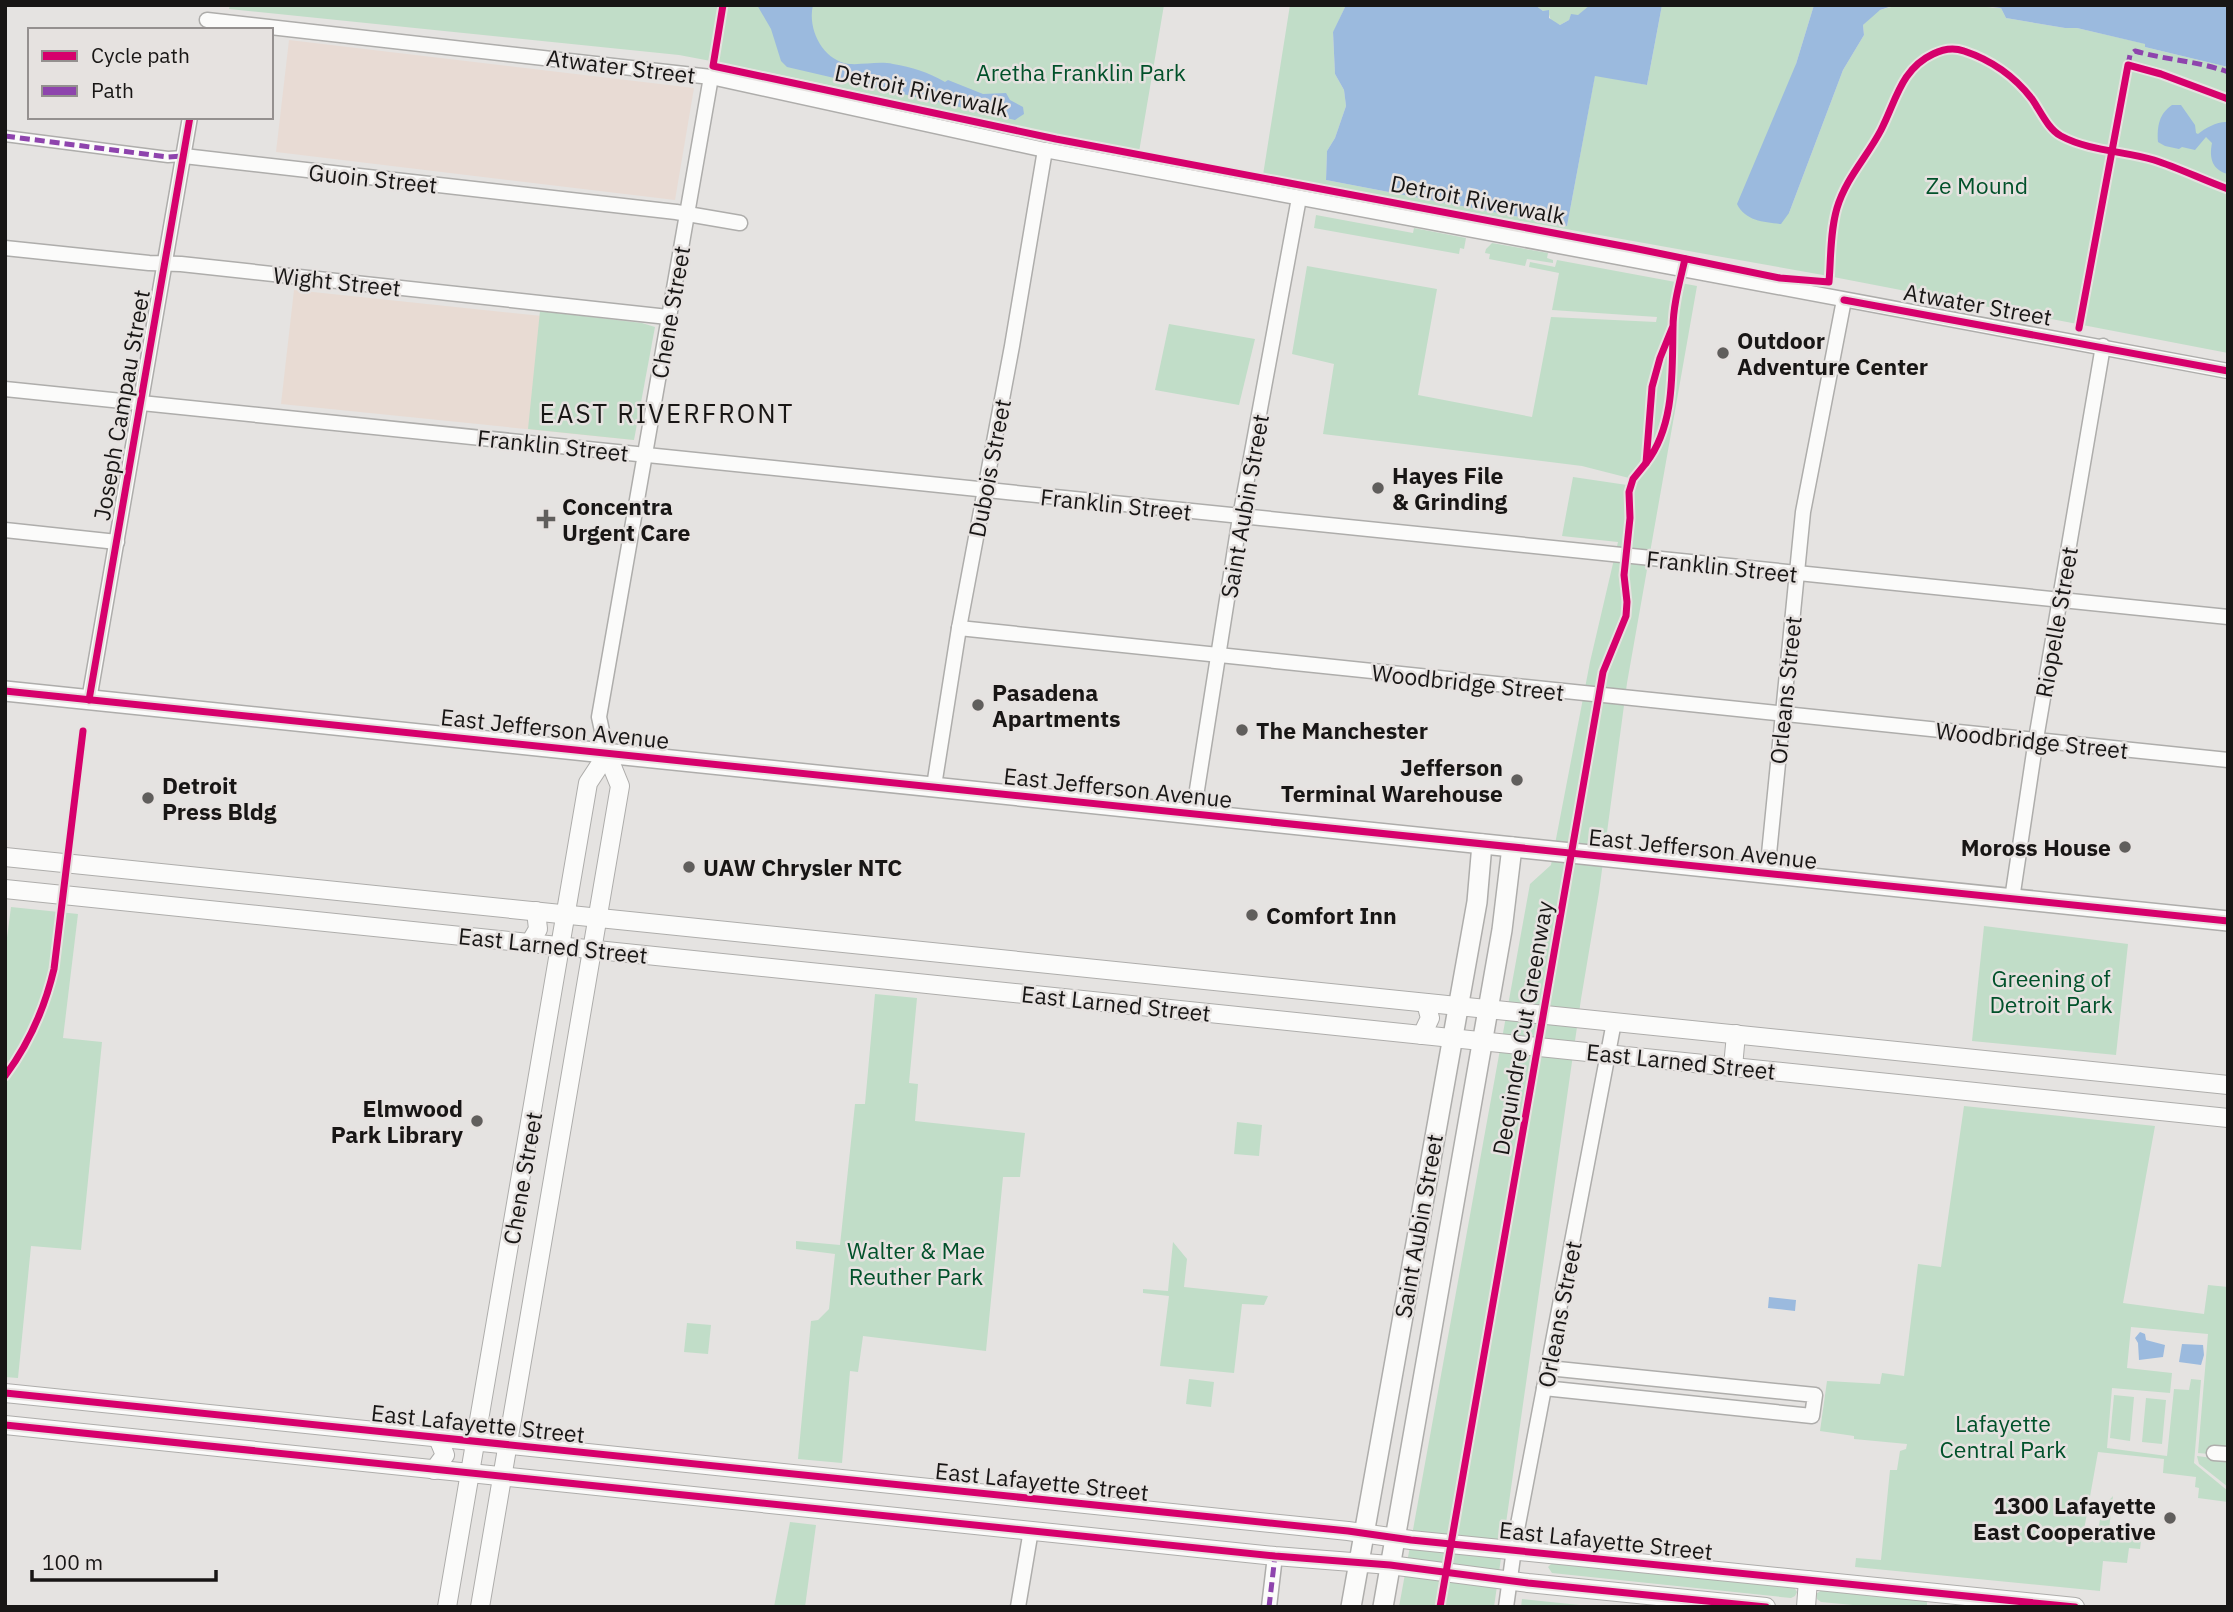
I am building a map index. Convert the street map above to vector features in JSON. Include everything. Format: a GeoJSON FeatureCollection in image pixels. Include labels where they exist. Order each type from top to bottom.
{"type":"FeatureCollection","features":[{"type":"Feature","properties":{"kind":"main road","name":"East Jefferson Avenue"},"geometry":{"type":"LineString","coordinates":[[5,691],[2228,921]]}},
{"type":"Feature","properties":{"kind":"main road","name":"Saint Aubin Street"},"geometry":{"type":"LineString","coordinates":[[1352,1602],[1478,892],[1482,845]]}},
{"type":"Feature","properties":{"kind":"main road","name":"Saint Aubin Street"},"geometry":{"type":"LineString","coordinates":[[1384,1605],[1502,930],[1512,847]]}},
{"type":"Feature","properties":{"kind":"main road"},"geometry":{"type":"LineString","coordinates":[[1478,892],[1492,888],[1505,895]]}},
{"type":"Feature","properties":{"kind":"main road"},"geometry":{"type":"LineString","coordinates":[[1464,973],[1478,981],[1493,979]]}},
{"type":"Feature","properties":{"kind":"main road"},"geometry":{"type":"LineString","coordinates":[[1446,1069],[1462,1066],[1477,1073]]}},
{"type":"Feature","properties":{"kind":"main road"},"geometry":{"type":"LineString","coordinates":[[1407,1287],[1439,1292]]}},
{"type":"Feature","properties":{"kind":"main road"},"geometry":{"type":"LineString","coordinates":[[1370,1500],[1383,1508],[1401,1507]]}},
{"type":"Feature","properties":{"kind":"main road"},"geometry":{"type":"LineString","coordinates":[[1352,1602],[1370,1594],[1384,1605]]}},
{"type":"Feature","properties":{"kind":"street"},"geometry":{"type":"LineString","coordinates":[[206,25],[210,5]]}},
{"type":"Feature","properties":{"kind":"street","name":"Atwater Street"},"geometry":{"type":"LineString","coordinates":[[206,25],[235,28]]}},
{"type":"Feature","properties":{"kind":"street","name":"Atwater Street"},"geometry":{"type":"LineString","coordinates":[[273,32],[711,77],[1045,150],[2228,371]]}},
{"type":"Feature","properties":{"kind":"street","name":"Chene Street"},"geometry":{"type":"LineString","coordinates":[[480,1607],[617,808],[620,783],[607,754],[599,717],[711,77]]}},
{"type":"Feature","properties":{"kind":"street","name":"Joseph Campau Street"},"geometry":{"type":"LineString","coordinates":[[89,700],[190,119]]}},
{"type":"Feature","properties":{"kind":"street","name":"Guoin Street"},"geometry":{"type":"LineString","coordinates":[[5,136],[687,214],[740,223]]}},
{"type":"Feature","properties":{"kind":"street","name":"Dubois Street"},"geometry":{"type":"LineString","coordinates":[[934,786],[959,628],[1012,346],[1045,150]]}},
{"type":"Feature","properties":{"kind":"street","name":"Saint Aubin Street"},"geometry":{"type":"LineString","coordinates":[[1193,815],[1240,517],[1299,198]]}},
{"type":"Feature","properties":{"kind":"street","name":"Wight Street"},"geometry":{"type":"LineString","coordinates":[[5,248],[668,317]]}},
{"type":"Feature","properties":{"kind":"street","name":"Orleans Street"},"geometry":{"type":"LineString","coordinates":[[1767,874],[1806,492],[1844,300]]}},
{"type":"Feature","properties":{"kind":"street","name":"Riopelle Street"},"geometry":{"type":"LineString","coordinates":[[2012,899],[2036,739],[2103,346]]}},
{"type":"Feature","properties":{"kind":"street","name":"Franklin Street"},"geometry":{"type":"LineString","coordinates":[[5,389],[2228,617]]}},
{"type":"Feature","properties":{"kind":"street"},"geometry":{"type":"LineString","coordinates":[[5,530],[117,542]]}},
{"type":"Feature","properties":{"kind":"street","name":"Woodbridge Street"},"geometry":{"type":"LineString","coordinates":[[959,628],[2228,760]]}},
{"type":"Feature","properties":{"kind":"street","name":"Chene Street"},"geometry":{"type":"LineString","coordinates":[[447,1607],[533,1117],[588,783],[607,754]]}},
{"type":"Feature","properties":{"kind":"street"},"geometry":{"type":"LineString","coordinates":[[585,802],[594,796],[602,795],[610,799],[617,808]]}},
{"type":"Feature","properties":{"kind":"street","name":"East Larned Street"},"geometry":{"type":"LineString","coordinates":[[5,857],[2228,1085]]}},
{"type":"Feature","properties":{"kind":"street"},"geometry":{"type":"LineString","coordinates":[[573,875],[579,884],[586,888],[604,881]]}},
{"type":"Feature","properties":{"kind":"street"},"geometry":{"type":"LineString","coordinates":[[200,909],[204,877]]}},
{"type":"Feature","properties":{"kind":"street","name":"East Larned Street"},"geometry":{"type":"LineString","coordinates":[[5,888],[2228,1118]]}},
{"type":"Feature","properties":{"kind":"street"},"geometry":{"type":"LineString","coordinates":[[530,943],[538,929],[536,911]]}},
{"type":"Feature","properties":{"kind":"street"},"geometry":{"type":"LineString","coordinates":[[631,953],[623,936],[626,928],[634,921]]}},
{"type":"Feature","properties":{"kind":"street"},"geometry":{"type":"LineString","coordinates":[[1013,993],[1015,961]]}},
{"type":"Feature","properties":{"kind":"street"},"geometry":{"type":"LineString","coordinates":[[555,979],[571,973],[586,986]]}},
{"type":"Feature","properties":{"kind":"street"},"geometry":{"type":"LineString","coordinates":[[1263,1018],[1266,986]]}},
{"type":"Feature","properties":{"kind":"street"},"geometry":{"type":"LineString","coordinates":[[1422,1035],[1430,1018],[1426,1003]]}},
{"type":"Feature","properties":{"kind":"street","name":"Orleans Street"},"geometry":{"type":"LineString","coordinates":[[1506,1607],[1513,1550],[1614,1022]]}},
{"type":"Feature","properties":{"kind":"street"},"geometry":{"type":"LineString","coordinates":[[1644,1057],[1640,1039],[1651,1026]]}},
{"type":"Feature","properties":{"kind":"street"},"geometry":{"type":"LineString","coordinates":[[1733,1067],[1737,1034]]}},
{"type":"Feature","properties":{"kind":"street"},"geometry":{"type":"LineString","coordinates":[[2100,1104],[2104,1074]]}},
{"type":"Feature","properties":{"kind":"street"},"geometry":{"type":"LineString","coordinates":[[533,1117],[564,1121]]}},
{"type":"Feature","properties":{"kind":"street"},"geometry":{"type":"LineString","coordinates":[[507,1267],[538,1271]]}},
{"type":"Feature","properties":{"kind":"street"},"geometry":{"type":"LineString","coordinates":[[1544,1388],[1812,1416],[1815,1395],[1548,1367]]}},
{"type":"Feature","properties":{"kind":"street"},"geometry":{"type":"LineString","coordinates":[[1685,1403],[1688,1381]]}},
{"type":"Feature","properties":{"kind":"street","name":"East Lafayette Street"},"geometry":{"type":"LineString","coordinates":[[5,1393],[2075,1607]]}},
{"type":"Feature","properties":{"kind":"street"},"geometry":{"type":"LineString","coordinates":[[482,1405],[495,1416],[503,1417],[514,1411]]}},
{"type":"Feature","properties":{"kind":"street"},"geometry":{"type":"LineString","coordinates":[[152,1441],[155,1409]]}},
{"type":"Feature","properties":{"kind":"street"},"geometry":{"type":"LineString","coordinates":[[5,1425],[1275,1556],[1390,1565],[1766,1607]]}},
{"type":"Feature","properties":{"kind":"street"},"geometry":{"type":"LineString","coordinates":[[434,1470],[444,1455],[438,1438]]}},
{"type":"Feature","properties":{"kind":"street"},"geometry":{"type":"LineString","coordinates":[[533,1480],[530,1459],[541,1448]]}},
{"type":"Feature","properties":{"kind":"street"},"geometry":{"type":"LineString","coordinates":[[832,1510],[834,1479]]}},
{"type":"Feature","properties":{"kind":"street"},"geometry":{"type":"LineString","coordinates":[[464,1507],[473,1503],[481,1504],[496,1515]]}},
{"type":"Feature","properties":{"kind":"street"},"geometry":{"type":"LineString","coordinates":[[1177,1545],[1179,1514]]}},
{"type":"Feature","properties":{"kind":"street"},"geometry":{"type":"LineString","coordinates":[[1325,1529],[1334,1547],[1329,1559]]}},
{"type":"Feature","properties":{"kind":"street"},"geometry":{"type":"LineString","coordinates":[[1018,1607],[1031,1530]]}},
{"type":"Feature","properties":{"kind":"street"},"geometry":{"type":"LineString","coordinates":[[1550,1552],[1544,1560],[1542,1572],[1554,1585]]}},
{"type":"Feature","properties":{"kind":"street"},"geometry":{"type":"LineString","coordinates":[[1269,1607],[1275,1556]]}},
{"type":"Feature","properties":{"kind":"street"},"geometry":{"type":"LineString","coordinates":[[1806,1607],[1808,1580]]}},
{"type":"Feature","properties":{"kind":"shaded area"},"geometry":{"type":"Polygon","coordinates":[[[289,40],[694,88],[675,200],[276,152],[289,40]]]}},
{"type":"Feature","properties":{"kind":"shaded area"},"geometry":{"type":"Polygon","coordinates":[[[294,290],[542,316],[634,440],[281,404],[294,290]]]}},
{"type":"Feature","properties":{"kind":"green space","name":"Ze Mound"},"geometry":{"type":"Polygon","coordinates":[[[1921,4],[2001,8],[2006,18],[2077,28],[2228,67],[2228,353],[1823,275],[1263,175],[1290,5],[1346,5],[1333,33],[1335,74],[1344,90],[1346,106],[1335,138],[1327,151],[1326,180],[1567,226],[1595,75],[1647,85],[1662,5],[1814,5],[1796,64],[1789,213],[1843,70],[1864,35],[1863,25],[1880,10],[1921,4]]]}},
{"type":"Feature","properties":{"kind":"green space","name":"Aretha Franklin Park"},"geometry":{"type":"Polygon","coordinates":[[[230,5],[1164,5],[1139,152],[679,55],[229,9],[230,5]]]}},
{"type":"Feature","properties":{"kind":"green space"},"geometry":{"type":"Polygon","coordinates":[[[1535,5],[1590,5],[1578,16],[1571,15],[1569,20],[1560,25],[1551,21],[1548,11],[1535,5]]]}},
{"type":"Feature","properties":{"kind":"green space"},"geometry":{"type":"Polygon","coordinates":[[[1316,215],[1413,233],[1414,228],[1466,238],[1464,249],[1460,248],[1459,254],[1314,228],[1316,215]]]}},
{"type":"Feature","properties":{"kind":"green space"},"geometry":{"type":"Polygon","coordinates":[[[1492,243],[1548,253],[1547,258],[1553,260],[1553,263],[1527,259],[1525,266],[1489,259],[1490,254],[1485,253],[1492,243]]]}},
{"type":"Feature","properties":{"kind":"green space"},"geometry":{"type":"Polygon","coordinates":[[[1557,260],[1697,286],[1627,683],[1494,1607],[1399,1607],[1530,884],[1551,865],[1590,662],[1618,542],[1562,536],[1573,477],[1627,485],[1629,478],[1582,466],[1323,434],[1334,364],[1292,354],[1307,266],[1437,289],[1418,395],[1532,417],[1551,317],[1656,322],[1657,317],[1552,310],[1559,273],[1529,267],[1530,262],[1555,267],[1557,260]]]}},
{"type":"Feature","properties":{"kind":"green space"},"geometry":{"type":"Polygon","coordinates":[[[540,311],[642,323],[655,327],[634,440],[528,429],[540,311]]]}},
{"type":"Feature","properties":{"kind":"green space"},"geometry":{"type":"Polygon","coordinates":[[[1169,324],[1255,339],[1239,405],[1155,390],[1169,324]]]}},
{"type":"Feature","properties":{"kind":"green space"},"geometry":{"type":"Polygon","coordinates":[[[11,907],[78,914],[63,1038],[102,1042],[81,1250],[31,1246],[18,1378],[5,1377],[5,953],[11,907]]]}},
{"type":"Feature","properties":{"kind":"green space","name":"Greening of Detroit Park"},"geometry":{"type":"Polygon","coordinates":[[[1984,926],[2128,944],[2116,1055],[1972,1041],[1984,926]]]}},
{"type":"Feature","properties":{"kind":"green space","name":"Walter & Mae Reuther Park"},"geometry":{"type":"Polygon","coordinates":[[[875,994],[917,998],[909,1083],[918,1084],[915,1121],[1025,1133],[1020,1177],[1003,1177],[986,1351],[863,1336],[858,1372],[850,1371],[842,1463],[798,1459],[811,1321],[818,1320],[829,1309],[835,1254],[796,1249],[796,1241],[840,1245],[855,1104],[865,1104],[875,994]]]}},
{"type":"Feature","properties":{"kind":"green space","name":"Lafayette Central Park"},"geometry":{"type":"Polygon","coordinates":[[[1964,1106],[2155,1126],[2123,1303],[2204,1314],[2208,1285],[2228,1287],[2228,1447],[2214,1446],[2210,1454],[2198,1453],[2208,1334],[2131,1327],[2127,1368],[2172,1373],[2170,1393],[2112,1388],[2107,1448],[2167,1456],[2174,1389],[2189,1390],[2191,1379],[2201,1380],[2194,1463],[2228,1491],[2228,1502],[2198,1498],[2196,1477],[2163,1473],[2164,1459],[2098,1452],[2084,1530],[2098,1531],[2102,1508],[2113,1496],[2109,1529],[2142,1532],[2140,1549],[2129,1548],[2127,1563],[2103,1561],[2100,1591],[1855,1567],[1856,1558],[1881,1560],[1890,1470],[1897,1470],[1900,1451],[1906,1449],[1907,1444],[1854,1439],[1854,1436],[1820,1431],[1827,1381],[1880,1384],[1882,1373],[1904,1376],[1918,1264],[1941,1267],[1964,1106]]]}},
{"type":"Feature","properties":{"kind":"green space"},"geometry":{"type":"Polygon","coordinates":[[[1237,1122],[1262,1125],[1259,1156],[1234,1154],[1237,1122]]]}},
{"type":"Feature","properties":{"kind":"green space"},"geometry":{"type":"Polygon","coordinates":[[[1173,1242],[1187,1259],[1184,1287],[1268,1296],[1264,1305],[1242,1304],[1234,1373],[1160,1366],[1169,1296],[1143,1293],[1143,1289],[1168,1291],[1173,1242]]]}},
{"type":"Feature","properties":{"kind":"green space"},"geometry":{"type":"Polygon","coordinates":[[[687,1323],[711,1325],[708,1354],[684,1352],[687,1323]]]}},
{"type":"Feature","properties":{"kind":"green space"},"geometry":{"type":"Polygon","coordinates":[[[1189,1379],[1214,1382],[1211,1407],[1186,1404],[1189,1379]]]}},
{"type":"Feature","properties":{"kind":"green space"},"geometry":{"type":"Polygon","coordinates":[[[2114,1395],[2134,1397],[2130,1441],[2110,1438],[2114,1395]]]}},
{"type":"Feature","properties":{"kind":"green space"},"geometry":{"type":"Polygon","coordinates":[[[2146,1398],[2166,1400],[2162,1444],[2142,1442],[2146,1398]]]}},
{"type":"Feature","properties":{"kind":"green space"},"geometry":{"type":"Polygon","coordinates":[[[2197,1456],[2228,1460],[2228,1487],[2199,1464],[2197,1456]]]}},
{"type":"Feature","properties":{"kind":"green space"},"geometry":{"type":"Polygon","coordinates":[[[790,1522],[816,1525],[805,1607],[774,1607],[790,1522]]]}},
{"type":"Feature","properties":{"kind":"green space"},"geometry":{"type":"Polygon","coordinates":[[[1553,1562],[1794,1587],[1797,1592],[1791,1598],[1552,1573],[1548,1567],[1553,1562]]]}},
{"type":"Feature","properties":{"kind":"green space"},"geometry":{"type":"Polygon","coordinates":[[[1822,1590],[1927,1601],[1927,1607],[1874,1607],[1821,1602],[1816,1594],[1822,1590]]]}},
{"type":"Feature","properties":{"kind":"green space"},"geometry":{"type":"Polygon","coordinates":[[[1522,1599],[1599,1607],[1521,1607],[1522,1599]]]}},
{"type":"Feature","properties":{"kind":"water"},"geometry":{"type":"Polygon","coordinates":[[[757,5],[813,5],[812,24],[819,42],[840,62],[900,65],[983,94],[1006,93],[1010,100],[1023,107],[1024,114],[1015,120],[787,67],[781,61],[771,29],[757,5]]]}},
{"type":"Feature","properties":{"kind":"water"},"geometry":{"type":"Polygon","coordinates":[[[1346,5],[1535,5],[1543,11],[1549,10],[1549,18],[1560,25],[1569,20],[1571,14],[1578,15],[1590,5],[1662,5],[1647,85],[1595,76],[1567,226],[1326,180],[1327,151],[1335,138],[1346,106],[1344,90],[1335,74],[1333,32],[1346,5]]]}},
{"type":"Feature","properties":{"kind":"water"},"geometry":{"type":"Polygon","coordinates":[[[1814,5],[1895,5],[1880,10],[1863,25],[1864,35],[1843,70],[1789,213],[1781,224],[1762,221],[1745,214],[1737,204],[1796,64],[1814,5]]]}},
{"type":"Feature","properties":{"kind":"water"},"geometry":{"type":"Polygon","coordinates":[[[1975,5],[2228,5],[2228,67],[2077,28],[2006,18],[2001,8],[1975,5]]]}},
{"type":"Feature","properties":{"kind":"water"},"geometry":{"type":"Polygon","coordinates":[[[2172,105],[2181,105],[2198,134],[2212,125],[2228,122],[2228,174],[2218,170],[2213,163],[2212,143],[2206,137],[2195,150],[2165,146],[2158,142],[2160,121],[2164,112],[2172,105]]]}},
{"type":"Feature","properties":{"kind":"water"},"geometry":{"type":"Polygon","coordinates":[[[1769,1297],[1796,1300],[1795,1311],[1768,1308],[1769,1297]]]}},
{"type":"Feature","properties":{"kind":"water"},"geometry":{"type":"Polygon","coordinates":[[[2140,1332],[2145,1334],[2146,1340],[2165,1345],[2163,1357],[2139,1360],[2135,1338],[2140,1332]]]}},
{"type":"Feature","properties":{"kind":"water"},"geometry":{"type":"Polygon","coordinates":[[[2182,1344],[2203,1345],[2201,1365],[2179,1362],[2182,1344]]]}},
{"type":"Feature","properties":{"kind":"marked path"},"geometry":{"type":"LineString","coordinates":[[2128,65],[2130,55],[2135,51],[2228,72]]}},
{"type":"Feature","properties":{"kind":"marked path"},"geometry":{"type":"LineString","coordinates":[[5,136],[168,157],[184,156]]}},
{"type":"Feature","properties":{"kind":"marked path"},"geometry":{"type":"LineString","coordinates":[[1269,1607],[1275,1556]]}},
{"type":"Feature","properties":{"kind":"cycle path","name":"Detroit Riverwalk"},"geometry":{"type":"LineString","coordinates":[[723,5],[713,66],[1056,139],[1780,278],[1829,282],[1833,226],[1841,197],[1881,130],[1906,77],[1922,60],[1944,50],[1964,51],[2002,70],[2018,83],[2048,125],[2061,136],[2083,145],[2154,160],[2228,189]]}},
{"type":"Feature","properties":{"kind":"cycle path"},"geometry":{"type":"LineString","coordinates":[[2079,328],[2128,65],[2161,74],[2228,99]]}},
{"type":"Feature","properties":{"kind":"cycle path"},"geometry":{"type":"LineString","coordinates":[[89,700],[190,119]]}},
{"type":"Feature","properties":{"kind":"cycle path"},"geometry":{"type":"LineString","coordinates":[[1673,326],[1660,358],[1652,387],[1646,463],[1667,416],[1672,380],[1673,319],[1685,259]]}},
{"type":"Feature","properties":{"kind":"cycle path"},"geometry":{"type":"LineString","coordinates":[[1844,300],[2228,371]]}},
{"type":"Feature","properties":{"kind":"cycle path","name":"Dequindre Cut Greenway"},"geometry":{"type":"LineString","coordinates":[[1440,1607],[1603,672],[1626,616],[1624,575],[1630,518],[1629,492],[1633,479],[1646,463]]}},
{"type":"Feature","properties":{"kind":"cycle path"},"geometry":{"type":"LineString","coordinates":[[5,691],[2228,921]]}},
{"type":"Feature","properties":{"kind":"cycle path"},"geometry":{"type":"LineString","coordinates":[[5,1076],[35,1025],[54,969],[83,731]]}},
{"type":"Feature","properties":{"kind":"cycle path"},"geometry":{"type":"LineString","coordinates":[[5,1393],[2075,1607]]}},
{"type":"Feature","properties":{"kind":"cycle path"},"geometry":{"type":"LineString","coordinates":[[5,1425],[1275,1556],[1390,1565],[1528,1583],[1766,1607]]}},
{"type":"Feature","properties":{"kind":"place","name":"Outdoor Adventure Center"},"geometry":{"type":"Point","coordinates":[1723,353]}},
{"type":"Feature","properties":{"kind":"place","name":"Hayes File & Grinding"},"geometry":{"type":"Point","coordinates":[1378,488]}},
{"type":"Feature","properties":{"kind":"place","name":"Concentra Urgent Care"},"geometry":{"type":"Point","coordinates":[546,519]}},
{"type":"Feature","properties":{"kind":"place","name":"Pasadena Apartments"},"geometry":{"type":"Point","coordinates":[978,705]}},
{"type":"Feature","properties":{"kind":"place","name":"The Manchester"},"geometry":{"type":"Point","coordinates":[1242,730]}},
{"type":"Feature","properties":{"kind":"place","name":"Jefferson Terminal Warehouse"},"geometry":{"type":"Point","coordinates":[1517,780]}},
{"type":"Feature","properties":{"kind":"place","name":"Detroit Press Bldg"},"geometry":{"type":"Point","coordinates":[148,798]}},
{"type":"Feature","properties":{"kind":"place","name":"Moross House"},"geometry":{"type":"Point","coordinates":[2125,847]}},
{"type":"Feature","properties":{"kind":"place","name":"UAW Chrysler NTC"},"geometry":{"type":"Point","coordinates":[689,867]}},
{"type":"Feature","properties":{"kind":"place","name":"Comfort Inn"},"geometry":{"type":"Point","coordinates":[1252,915]}},
{"type":"Feature","properties":{"kind":"place","name":"Elmwood Park Library"},"geometry":{"type":"Point","coordinates":[477,1121]}},
{"type":"Feature","properties":{"kind":"place","name":"1300 Lafayette East Cooperative"},"geometry":{"type":"Point","coordinates":[2170,1518]}},
{"type":"Feature","properties":{"kind":"district","name":"EAST RIVERFRONT"},"geometry":{"type":"Point","coordinates":[667,413]}}]}
